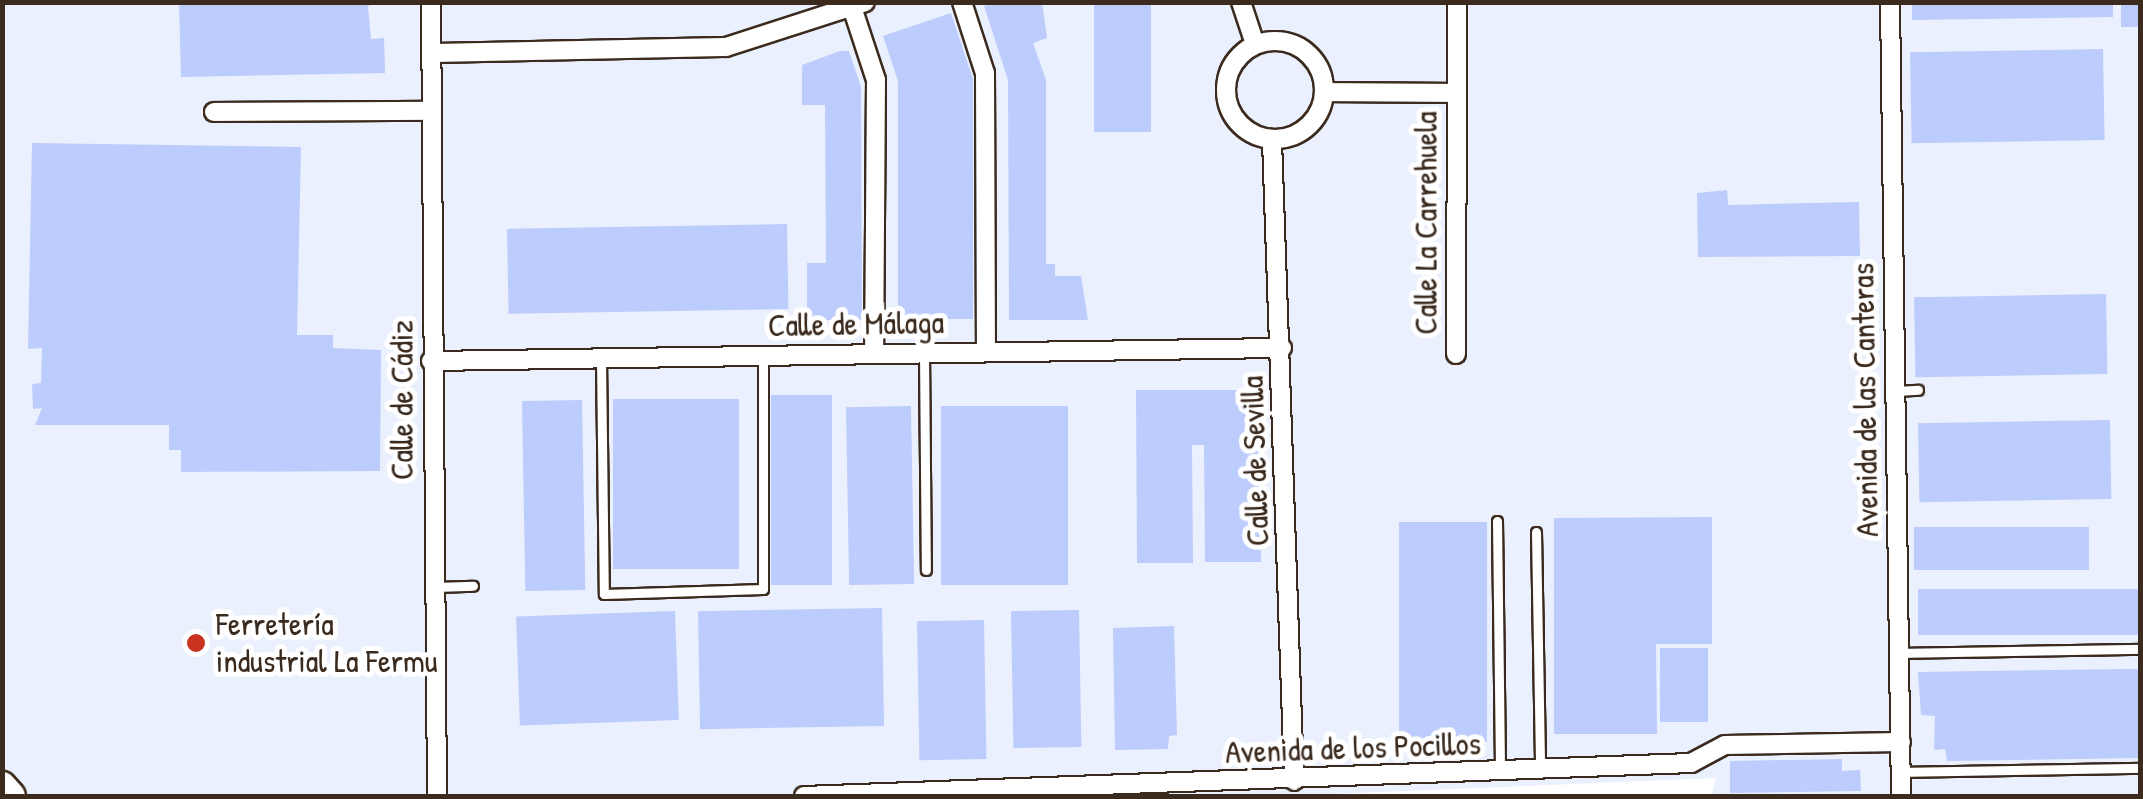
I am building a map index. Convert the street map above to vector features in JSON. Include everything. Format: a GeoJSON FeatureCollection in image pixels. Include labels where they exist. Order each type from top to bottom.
{"type":"FeatureCollection","features":[{"type":"Feature","properties":{"kind":"street","name":"Calle de Cádiz"},"geometry":{"type":"LineString","coordinates":[[431,2],[436,796]]}},
{"type":"Feature","properties":{"kind":"street"},"geometry":{"type":"LineString","coordinates":[[962,2],[985,73],[986,352]]}},
{"type":"Feature","properties":{"kind":"street"},"geometry":{"type":"LineString","coordinates":[[1242,2],[1255,44]]}},
{"type":"Feature","properties":{"kind":"street","name":"Calle La Carrehuela"},"geometry":{"type":"LineString","coordinates":[[1456,354],[1457,2]]}},
{"type":"Feature","properties":{"kind":"street","name":"Avenida de las Canteras"},"geometry":{"type":"LineString","coordinates":[[1890,2],[1901,796]]}},
{"type":"Feature","properties":{"kind":"street"},"geometry":{"type":"LineString","coordinates":[[432,53],[726,48],[858,5],[876,80],[874,354]]}},
{"type":"Feature","properties":{"kind":"street"},"geometry":{"type":"LineString","coordinates":[[1255,44],[1299,46],[1319,67],[1324,92],[1312,124],[1272,140],[1242,127],[1226,99],[1232,66],[1255,44]]}},
{"type":"Feature","properties":{"kind":"street","name":"Calle La Carrehuela"},"geometry":{"type":"LineString","coordinates":[[1324,92],[1455,92]]}},
{"type":"Feature","properties":{"kind":"street"},"geometry":{"type":"LineString","coordinates":[[214,112],[432,111]]}},
{"type":"Feature","properties":{"kind":"street","name":"Calle de Sevilla"},"geometry":{"type":"LineString","coordinates":[[1272,140],[1294,782]]}},
{"type":"Feature","properties":{"kind":"street","name":"Calle de Málaga"},"geometry":{"type":"LineString","coordinates":[[432,361],[1282,348]]}},
{"type":"Feature","properties":{"kind":"street","name":"Avenida de los Pocillos"},"geometry":{"type":"LineString","coordinates":[[804,796],[1294,782],[1691,763],[1724,745],[1901,742]]}},
{"type":"Feature","properties":{"kind":"lane"},"geometry":{"type":"LineString","coordinates":[[924,353],[926,570]]}},
{"type":"Feature","properties":{"kind":"lane"},"geometry":{"type":"LineString","coordinates":[[601,358],[604,594],[763,589],[763,356]]}},
{"type":"Feature","properties":{"kind":"lane"},"geometry":{"type":"LineString","coordinates":[[1894,391],[1918,390]]}},
{"type":"Feature","properties":{"kind":"lane"},"geometry":{"type":"LineString","coordinates":[[1497,520],[1500,772]]}},
{"type":"Feature","properties":{"kind":"lane"},"geometry":{"type":"LineString","coordinates":[[1536,532],[1540,770]]}},
{"type":"Feature","properties":{"kind":"lane"},"geometry":{"type":"LineString","coordinates":[[434,587],[473,586]]}},
{"type":"Feature","properties":{"kind":"lane"},"geometry":{"type":"LineString","coordinates":[[1899,653],[2140,650]]}},
{"type":"Feature","properties":{"kind":"lane"},"geometry":{"type":"LineString","coordinates":[[1901,772],[2140,768]]}},
{"type":"Feature","properties":{"kind":"shaded area"},"geometry":{"type":"Polygon","coordinates":[[[2,3],[2140,3],[2140,796],[1711,796],[1716,778],[1284,796],[3,796],[2,3]]]}},
{"type":"Feature","properties":{"kind":"building"},"geometry":{"type":"Polygon","coordinates":[[[179,2],[378,2],[368,6],[371,39],[384,38],[385,73],[181,77],[179,2]]]}},
{"type":"Feature","properties":{"kind":"building"},"geometry":{"type":"Polygon","coordinates":[[[996,2],[1042,2],[1047,38],[1033,43],[1046,80],[1046,264],[1055,264],[1055,276],[1081,276],[1088,320],[1009,320],[1008,80],[984,6],[996,2]]]}},
{"type":"Feature","properties":{"kind":"building"},"geometry":{"type":"Polygon","coordinates":[[[1094,2],[1151,2],[1151,132],[1094,132],[1094,2]]]}},
{"type":"Feature","properties":{"kind":"building"},"geometry":{"type":"Polygon","coordinates":[[[1912,2],[2113,2],[2113,17],[1912,20],[1912,2]]]}},
{"type":"Feature","properties":{"kind":"building"},"geometry":{"type":"Polygon","coordinates":[[[2121,2],[2140,2],[2140,27],[2121,27],[2121,2]]]}},
{"type":"Feature","properties":{"kind":"building"},"geometry":{"type":"Polygon","coordinates":[[[951,13],[973,79],[973,319],[898,319],[898,81],[883,36],[951,13]]]}},
{"type":"Feature","properties":{"kind":"building"},"geometry":{"type":"Polygon","coordinates":[[[2103,49],[2105,140],[1912,143],[1910,52],[2103,49]]]}},
{"type":"Feature","properties":{"kind":"building"},"geometry":{"type":"Polygon","coordinates":[[[849,51],[861,87],[862,320],[807,320],[807,263],[826,263],[825,105],[802,105],[802,65],[849,51]]]}},
{"type":"Feature","properties":{"kind":"building"},"geometry":{"type":"Polygon","coordinates":[[[32,143],[301,147],[297,335],[333,335],[333,348],[381,350],[380,471],[181,472],[181,450],[169,450],[169,425],[35,425],[42,408],[33,409],[32,384],[41,383],[42,348],[28,349],[32,143]]]}},
{"type":"Feature","properties":{"kind":"building"},"geometry":{"type":"Polygon","coordinates":[[[1727,190],[1728,205],[1859,202],[1860,256],[1698,257],[1697,193],[1727,190]]]}},
{"type":"Feature","properties":{"kind":"building"},"geometry":{"type":"Polygon","coordinates":[[[787,224],[788,309],[509,314],[507,229],[787,224]]]}},
{"type":"Feature","properties":{"kind":"building"},"geometry":{"type":"Polygon","coordinates":[[[2106,294],[2107,374],[1915,377],[1914,297],[2106,294]]]}},
{"type":"Feature","properties":{"kind":"building"},"geometry":{"type":"Polygon","coordinates":[[[1136,390],[1238,390],[1253,401],[1254,444],[1260,444],[1261,562],[1205,562],[1204,445],[1192,445],[1193,563],[1137,563],[1136,390]]]}},
{"type":"Feature","properties":{"kind":"building"},"geometry":{"type":"Polygon","coordinates":[[[771,395],[832,395],[832,585],[771,585],[771,395]]]}},
{"type":"Feature","properties":{"kind":"building"},"geometry":{"type":"Polygon","coordinates":[[[613,399],[739,399],[739,569],[613,569],[613,399]]]}},
{"type":"Feature","properties":{"kind":"building"},"geometry":{"type":"Polygon","coordinates":[[[582,400],[585,590],[525,591],[522,401],[582,400]]]}},
{"type":"Feature","properties":{"kind":"building"},"geometry":{"type":"Polygon","coordinates":[[[911,406],[914,584],[849,585],[846,407],[911,406]]]}},
{"type":"Feature","properties":{"kind":"building"},"geometry":{"type":"Polygon","coordinates":[[[941,406],[1068,406],[1068,585],[941,585],[941,406]]]}},
{"type":"Feature","properties":{"kind":"building"},"geometry":{"type":"Polygon","coordinates":[[[2110,420],[2111,499],[1919,502],[1918,423],[2110,420]]]}},
{"type":"Feature","properties":{"kind":"building"},"geometry":{"type":"Polygon","coordinates":[[[1712,517],[1712,644],[1656,644],[1657,734],[1554,734],[1554,518],[1712,517]]]}},
{"type":"Feature","properties":{"kind":"building"},"geometry":{"type":"Polygon","coordinates":[[[1399,522],[1487,522],[1487,742],[1399,742],[1399,522]]]}},
{"type":"Feature","properties":{"kind":"building"},"geometry":{"type":"Polygon","coordinates":[[[1914,527],[2089,527],[2089,570],[1914,570],[1914,527]]]}},
{"type":"Feature","properties":{"kind":"building"},"geometry":{"type":"Polygon","coordinates":[[[1918,589],[2140,589],[2140,635],[1918,635],[1918,589]]]}},
{"type":"Feature","properties":{"kind":"building"},"geometry":{"type":"Polygon","coordinates":[[[882,608],[884,726],[700,729],[698,611],[882,608]]]}},
{"type":"Feature","properties":{"kind":"building"},"geometry":{"type":"Polygon","coordinates":[[[1079,610],[1081,747],[1013,748],[1011,611],[1079,610]]]}},
{"type":"Feature","properties":{"kind":"building"},"geometry":{"type":"Polygon","coordinates":[[[675,611],[679,720],[520,725],[516,617],[675,611]]]}},
{"type":"Feature","properties":{"kind":"building"},"geometry":{"type":"Polygon","coordinates":[[[984,620],[986,759],[919,760],[917,621],[984,620]]]}},
{"type":"Feature","properties":{"kind":"building"},"geometry":{"type":"Polygon","coordinates":[[[1174,626],[1177,735],[1169,736],[1168,749],[1115,750],[1113,628],[1174,626]]]}},
{"type":"Feature","properties":{"kind":"building"},"geometry":{"type":"Polygon","coordinates":[[[1660,648],[1708,648],[1708,722],[1660,722],[1660,648]]]}},
{"type":"Feature","properties":{"kind":"building"},"geometry":{"type":"Polygon","coordinates":[[[2140,669],[2140,758],[1947,761],[1945,749],[1934,750],[1935,716],[1921,715],[1918,672],[2140,669]]]}},
{"type":"Feature","properties":{"kind":"building"},"geometry":{"type":"Polygon","coordinates":[[[1842,759],[1842,771],[1860,770],[1861,791],[1730,793],[1730,761],[1842,759]]]}},
{"type":"Feature","properties":{"kind":"place","name":"Ferretería industrial La Fermu"},"geometry":{"type":"Point","coordinates":[196,643]}}]}
